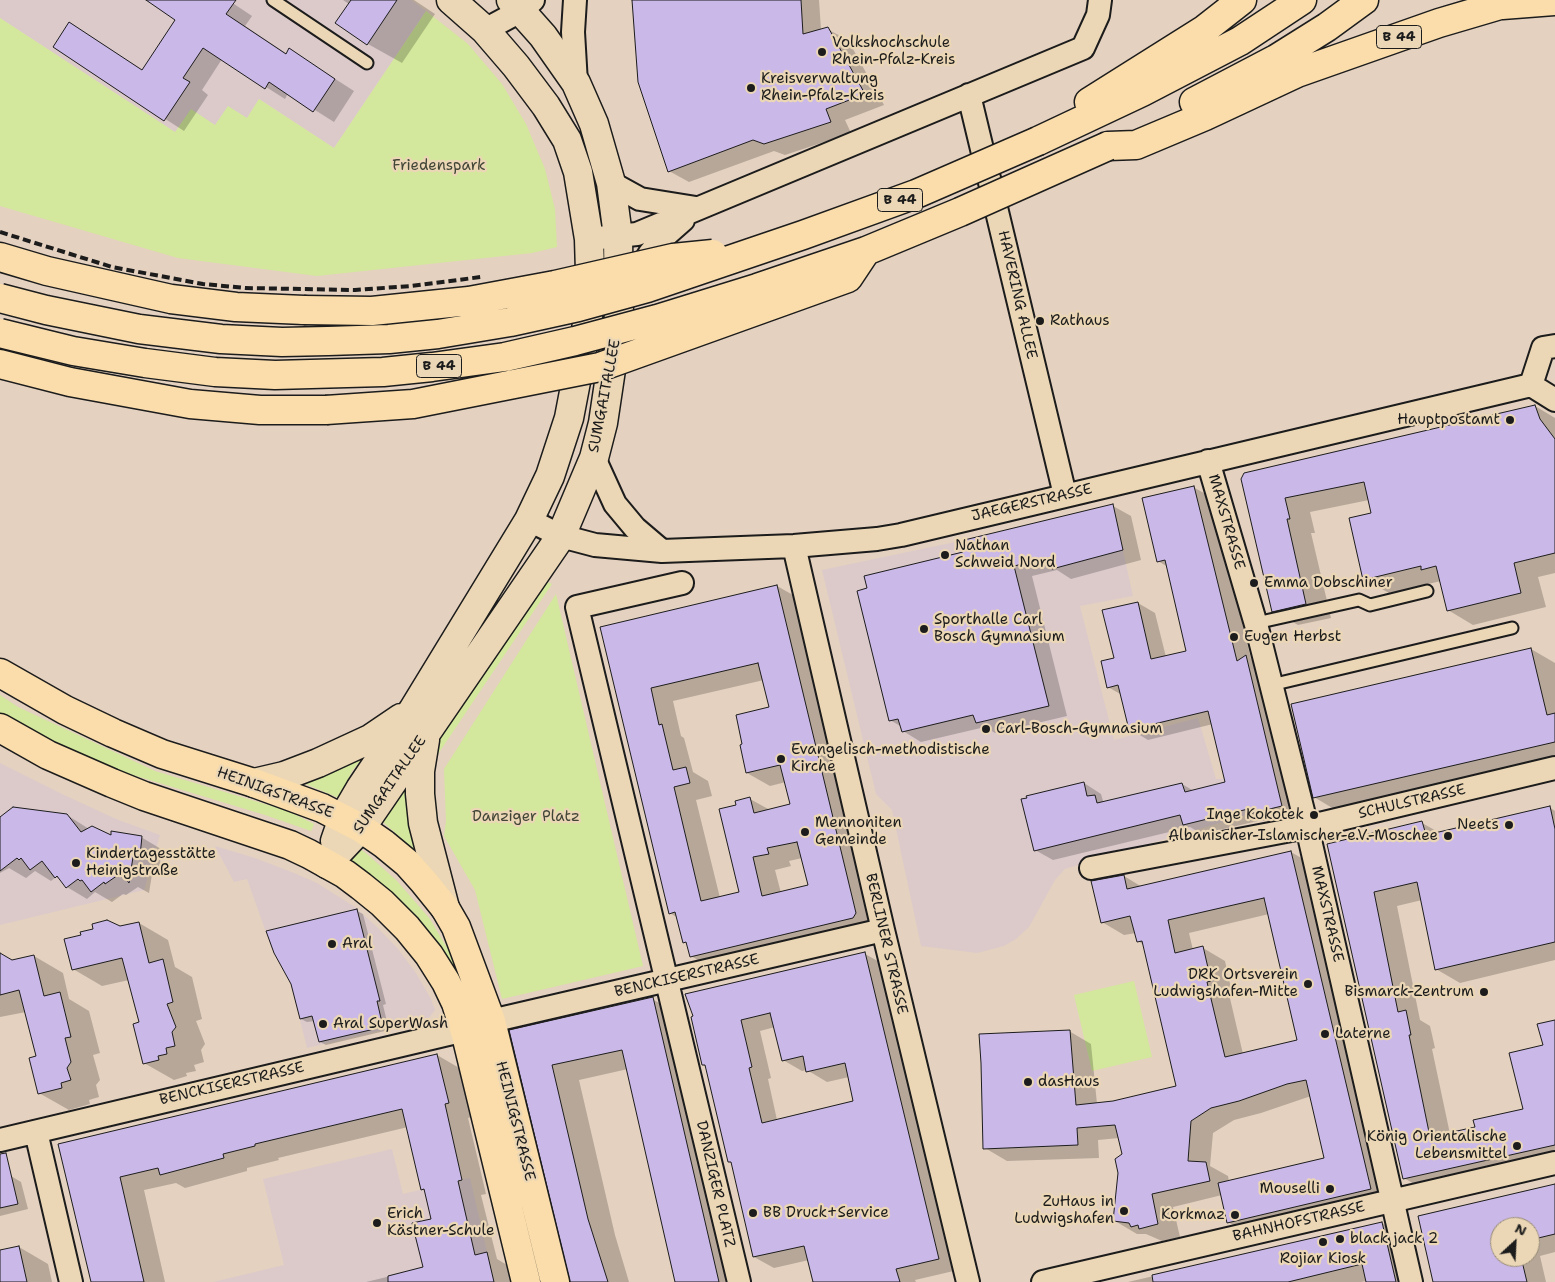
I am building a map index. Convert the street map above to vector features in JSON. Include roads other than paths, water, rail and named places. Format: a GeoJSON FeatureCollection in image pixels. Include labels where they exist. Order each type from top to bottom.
{"type":"FeatureCollection","features":[{"type":"Feature","properties":{"kind":"main road"},"geometry":{"type":"LineString","coordinates":[[1038,141],[1098,95],[1205,29],[1242,0]]}},
{"type":"Feature","properties":{"kind":"main road","name":"B 44"},"geometry":{"type":"LineString","coordinates":[[0,298],[46,310],[139,329],[220,339],[282,342],[389,339],[438,334],[510,322],[578,307],[647,288],[916,194],[1038,141],[1142,92],[1240,40],[1302,0]]}},
{"type":"Feature","properties":{"kind":"main road","name":"B 44"},"geometry":{"type":"LineString","coordinates":[[0,333],[73,351],[145,364],[215,372],[275,375],[335,374],[422,368],[505,357],[575,341],[657,319],[758,288],[866,250],[960,212],[1142,130],[1276,59],[1327,27],[1364,0]]}},
{"type":"Feature","properties":{"kind":"main road"},"geometry":{"type":"LineString","coordinates":[[1510,3],[1555,0]]}},
{"type":"Feature","properties":{"kind":"main road","name":"B 44"},"geometry":{"type":"LineString","coordinates":[[1108,146],[1136,145],[1297,74],[1439,23],[1510,3]]}},
{"type":"Feature","properties":{"kind":"main road"},"geometry":{"type":"LineString","coordinates":[[0,257],[47,271],[171,299],[236,307],[372,311],[469,301],[556,285],[673,258],[757,250]]}},
{"type":"Feature","properties":{"kind":"main road"},"geometry":{"type":"LineString","coordinates":[[0,364],[70,382],[190,404],[260,410],[326,410],[412,404],[600,367],[848,278],[866,250]]}},
{"type":"Feature","properties":{"kind":"main road","name":"HEINIGSTRASSE"},"geometry":{"type":"LineString","coordinates":[[0,673],[65,710],[162,754],[299,798],[352,823],[384,844],[424,882],[456,927],[491,1020],[555,1282]]}},
{"type":"Feature","properties":{"kind":"main road","name":"HEINIGSTRASSE"},"geometry":{"type":"LineString","coordinates":[[0,728],[48,755],[144,796],[290,845],[327,864],[361,886],[408,928],[429,955],[446,982],[456,1003],[465,1030],[526,1282]]}},
{"type":"Feature","properties":{"kind":"street","name":"SUMGAITALLEE"},"geometry":{"type":"LineString","coordinates":[[420,721],[529,520],[550,476],[570,418],[588,319],[589,239],[578,172],[568,140],[546,106],[516,66],[485,30],[451,0]]}},
{"type":"Feature","properties":{"kind":"street"},"geometry":{"type":"LineString","coordinates":[[575,0],[573,32],[576,83]]}},
{"type":"Feature","properties":{"kind":"street"},"geometry":{"type":"LineString","coordinates":[[589,239],[637,234],[1083,48],[1098,15],[1100,0]]}},
{"type":"Feature","properties":{"kind":"street","name":"SUMGAITALLEE"},"geometry":{"type":"LineString","coordinates":[[327,864],[420,721],[562,536],[594,458],[603,423],[619,316],[618,236],[611,183],[594,124],[576,83],[544,36],[516,3]]}},
{"type":"Feature","properties":{"kind":"street"},"geometry":{"type":"LineString","coordinates":[[485,30],[516,3]]}},
{"type":"Feature","properties":{"kind":"street","name":"HAVERING ALLEE"},"geometry":{"type":"LineString","coordinates":[[969,95],[1065,495]]}},
{"type":"Feature","properties":{"kind":"street"},"geometry":{"type":"LineString","coordinates":[[611,183],[640,200],[697,208]]}},
{"type":"Feature","properties":{"kind":"street"},"geometry":{"type":"LineString","coordinates":[[619,316],[650,253],[666,235],[697,208]]}},
{"type":"Feature","properties":{"kind":"street"},"geometry":{"type":"LineString","coordinates":[[1555,346],[1543,348],[1531,385],[1555,400]]}},
{"type":"Feature","properties":{"kind":"street","name":"JAEGERSTRASSE"},"geometry":{"type":"LineString","coordinates":[[529,520],[562,536],[596,545],[662,552],[794,546],[877,539],[901,535],[1531,385]]}},
{"type":"Feature","properties":{"kind":"street"},"geometry":{"type":"LineString","coordinates":[[594,458],[615,504],[635,528],[662,552]]}},
{"type":"Feature","properties":{"kind":"street","name":"MAXSTRASSE"},"geometry":{"type":"LineString","coordinates":[[1208,461],[1256,623],[1307,827],[1411,1282]]}},
{"type":"Feature","properties":{"kind":"street","name":"BERLINER STRASSE"},"geometry":{"type":"LineString","coordinates":[[794,546],[883,930],[968,1282]]}},
{"type":"Feature","properties":{"kind":"street","name":"DANZIGER PLATZ"},"geometry":{"type":"LineString","coordinates":[[682,584],[577,607],[739,1282]]}},
{"type":"Feature","properties":{"kind":"street"},"geometry":{"type":"LineString","coordinates":[[254,782],[284,776],[348,750],[383,731],[420,721],[420,794],[423,823],[444,908]]}},
{"type":"Feature","properties":{"kind":"street","name":"SCHULSTRASSE"},"geometry":{"type":"LineString","coordinates":[[1091,868],[1307,827],[1555,768]]}},
{"type":"Feature","properties":{"kind":"street","name":"BENCKISERSTRASSE"},"geometry":{"type":"LineString","coordinates":[[491,1020],[883,930]]}},
{"type":"Feature","properties":{"kind":"street","name":"BENCKISERSTRASSE"},"geometry":{"type":"LineString","coordinates":[[0,1140],[465,1030]]}},
{"type":"Feature","properties":{"kind":"street"},"geometry":{"type":"LineString","coordinates":[[36,1132],[71,1282]]}},
{"type":"Feature","properties":{"kind":"street","name":"BAHNHOFSTRASSE"},"geometry":{"type":"LineString","coordinates":[[1044,1282],[1555,1163]]}},
{"type":"Feature","properties":{"kind":"lane"},"geometry":{"type":"LineString","coordinates":[[273,0],[367,63]]}},
{"type":"Feature","properties":{"kind":"lane"},"geometry":{"type":"LineString","coordinates":[[524,303],[590,272]]}},
{"type":"Feature","properties":{"kind":"lane"},"geometry":{"type":"LineString","coordinates":[[474,324],[498,313]]}},
{"type":"Feature","properties":{"kind":"lane"},"geometry":{"type":"LineString","coordinates":[[1256,623],[1359,600],[1370,605],[1427,591]]}},
{"type":"Feature","properties":{"kind":"lane"},"geometry":{"type":"LineString","coordinates":[[1271,685],[1512,628]]}},
{"type":"Feature","properties":{"kind":"railway"},"geometry":{"type":"LineString","coordinates":[[0,232],[112,267],[203,284],[245,288],[355,290],[411,286],[481,277]]}},
{"type":"Feature","properties":{"kind":"place","name":"Volkshochschule Rhein-Pfalz-Kreis"},"geometry":{"type":"Point","coordinates":[822,52]}},
{"type":"Feature","properties":{"kind":"place","name":"Kreisverwaltung Rhein-Pfalz-Kreis"},"geometry":{"type":"Point","coordinates":[751,88]}},
{"type":"Feature","properties":{"kind":"place","name":"Rathaus"},"geometry":{"type":"Point","coordinates":[1040,321]}},
{"type":"Feature","properties":{"kind":"place","name":"Hauptpostamt"},"geometry":{"type":"Point","coordinates":[1510,420]}},
{"type":"Feature","properties":{"kind":"place","name":"Nathan Schweid Nord"},"geometry":{"type":"Point","coordinates":[945,555]}},
{"type":"Feature","properties":{"kind":"place","name":"Emma Dobschiner"},"geometry":{"type":"Point","coordinates":[1254,583]}},
{"type":"Feature","properties":{"kind":"place","name":"Sporthalle Carl Bosch Gymnasium"},"geometry":{"type":"Point","coordinates":[924,629]}},
{"type":"Feature","properties":{"kind":"place","name":"Eugen Herbst"},"geometry":{"type":"Point","coordinates":[1234,637]}},
{"type":"Feature","properties":{"kind":"place","name":"Carl-Bosch-Gymnasium"},"geometry":{"type":"Point","coordinates":[986,729]}},
{"type":"Feature","properties":{"kind":"place","name":"Evangelisch-methodistische Kirche"},"geometry":{"type":"Point","coordinates":[781,759]}},
{"type":"Feature","properties":{"kind":"place","name":"Inge Kokotek"},"geometry":{"type":"Point","coordinates":[1314,815]}},
{"type":"Feature","properties":{"kind":"place","name":"Neets"},"geometry":{"type":"Point","coordinates":[1509,825]}},
{"type":"Feature","properties":{"kind":"place","name":"Mennoniten Gemeinde"},"geometry":{"type":"Point","coordinates":[805,832]}},
{"type":"Feature","properties":{"kind":"place","name":"Albanischer-Islamischer-e.V.-Moschee"},"geometry":{"type":"Point","coordinates":[1448,836]}},
{"type":"Feature","properties":{"kind":"place","name":"Kindertagesstätte Heinigstraße"},"geometry":{"type":"Point","coordinates":[76,863]}},
{"type":"Feature","properties":{"kind":"place","name":"Aral"},"geometry":{"type":"Point","coordinates":[332,944]}},
{"type":"Feature","properties":{"kind":"place","name":"DRK Ortsverein Ludwigshafen-Mitte"},"geometry":{"type":"Point","coordinates":[1308,984]}},
{"type":"Feature","properties":{"kind":"place","name":"Bismarck-Zentrum"},"geometry":{"type":"Point","coordinates":[1484,992]}},
{"type":"Feature","properties":{"kind":"place","name":"Aral SuperWash"},"geometry":{"type":"Point","coordinates":[323,1024]}},
{"type":"Feature","properties":{"kind":"place","name":"Laterne"},"geometry":{"type":"Point","coordinates":[1325,1034]}},
{"type":"Feature","properties":{"kind":"place","name":"dasHaus"},"geometry":{"type":"Point","coordinates":[1028,1082]}},
{"type":"Feature","properties":{"kind":"place","name":"König Orientalische Lebensmittel"},"geometry":{"type":"Point","coordinates":[1517,1146]}},
{"type":"Feature","properties":{"kind":"place","name":"Mouselli"},"geometry":{"type":"Point","coordinates":[1330,1189]}},
{"type":"Feature","properties":{"kind":"place","name":"ZuHaus in Ludwigshafen"},"geometry":{"type":"Point","coordinates":[1124,1211]}},
{"type":"Feature","properties":{"kind":"place","name":"BB Druck+Service"},"geometry":{"type":"Point","coordinates":[753,1213]}},
{"type":"Feature","properties":{"kind":"place","name":"Korkmaz"},"geometry":{"type":"Point","coordinates":[1235,1215]}},
{"type":"Feature","properties":{"kind":"place","name":"Erich Kästner-Schule"},"geometry":{"type":"Point","coordinates":[377,1223]}},
{"type":"Feature","properties":{"kind":"place","name":"black jack 2"},"geometry":{"type":"Point","coordinates":[1340,1239]}},
{"type":"Feature","properties":{"kind":"place","name":"Rojiar Kiosk"},"geometry":{"type":"Point","coordinates":[1323,1242]}},
{"type":"Feature","properties":{"kind":"park label","name":"Friedenspark"},"geometry":{"type":"Point","coordinates":[439,166]}},
{"type":"Feature","properties":{"kind":"park label","name":"Danziger Platz"},"geometry":{"type":"Point","coordinates":[526,817]}}]}
